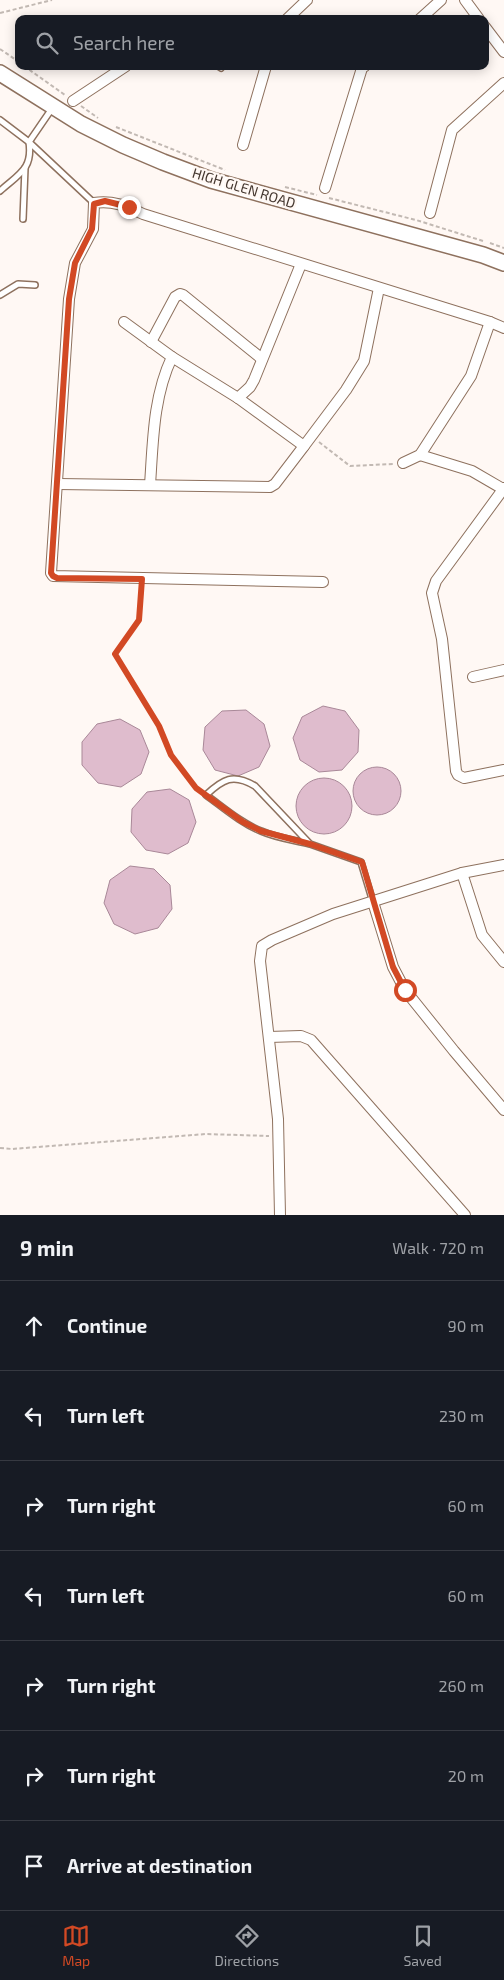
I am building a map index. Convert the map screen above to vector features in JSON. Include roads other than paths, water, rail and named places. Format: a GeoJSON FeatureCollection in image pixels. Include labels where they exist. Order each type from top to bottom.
{"type":"FeatureCollection","features":[{"type":"Feature","properties":{"kind":"main road","name":"HIGH GLEN ROAD"},"geometry":{"type":"LineString","coordinates":[[0,73],[81,124],[123,145],[211,180],[483,255],[504,263]]}},
{"type":"Feature","properties":{"kind":"street"},"geometry":{"type":"LineString","coordinates":[[291,15],[307,0]]}},
{"type":"Feature","properties":{"kind":"street"},"geometry":{"type":"LineString","coordinates":[[425,15],[442,0]]}},
{"type":"Feature","properties":{"kind":"street"},"geometry":{"type":"LineString","coordinates":[[466,0],[476,15]]}},
{"type":"Feature","properties":{"kind":"street"},"geometry":{"type":"LineString","coordinates":[[489,32],[504,52]]}},
{"type":"Feature","properties":{"kind":"street"},"geometry":{"type":"LineString","coordinates":[[73,101],[120,70]]}},
{"type":"Feature","properties":{"kind":"street"},"geometry":{"type":"LineString","coordinates":[[243,145],[265,70]]}},
{"type":"Feature","properties":{"kind":"street"},"geometry":{"type":"LineString","coordinates":[[324,194],[361,70]]}},
{"type":"Feature","properties":{"kind":"street"},"geometry":{"type":"LineString","coordinates":[[430,213],[452,130],[504,83]]}},
{"type":"Feature","properties":{"kind":"street"},"geometry":{"type":"LineString","coordinates":[[322,582],[142,579],[53,576],[51,573],[69,299],[75,263],[92,229],[94,204],[105,201],[129,207],[143,214],[490,322],[504,328]]}},
{"type":"Feature","properties":{"kind":"street"},"geometry":{"type":"LineString","coordinates":[[238,398],[250,387],[301,264]]}},
{"type":"Feature","properties":{"kind":"street"},"geometry":{"type":"LineString","coordinates":[[58,484],[270,488],[346,390],[364,361],[379,288]]}},
{"type":"Feature","properties":{"kind":"street"},"geometry":{"type":"LineString","coordinates":[[151,342],[176,297],[180,294],[262,359]]}},
{"type":"Feature","properties":{"kind":"street"},"geometry":{"type":"LineString","coordinates":[[124,322],[172,357],[238,398],[304,446]]}},
{"type":"Feature","properties":{"kind":"street"},"geometry":{"type":"LineString","coordinates":[[403,463],[420,455],[472,376],[490,322]]}},
{"type":"Feature","properties":{"kind":"street"},"geometry":{"type":"LineString","coordinates":[[150,485],[156,407],[165,371],[172,357]]}},
{"type":"Feature","properties":{"kind":"street"},"geometry":{"type":"LineString","coordinates":[[420,455],[472,471],[503,489],[436,582],[432,593],[442,639],[456,771],[464,778],[504,770]]}},
{"type":"Feature","properties":{"kind":"street"},"geometry":{"type":"LineString","coordinates":[[473,677],[504,670]]}},
{"type":"Feature","properties":{"kind":"street"},"geometry":{"type":"LineString","coordinates":[[280,1215],[278,1119],[260,961],[262,946],[333,914],[462,873],[504,865]]}},
{"type":"Feature","properties":{"kind":"street"},"geometry":{"type":"LineString","coordinates":[[462,873],[482,935],[504,962]]}},
{"type":"Feature","properties":{"kind":"street"},"geometry":{"type":"LineString","coordinates":[[373,902],[393,967],[405,990],[504,1110]]}},
{"type":"Feature","properties":{"kind":"street"},"geometry":{"type":"LineString","coordinates":[[269,1038],[301,1036],[311,1040],[465,1215]]}},
{"type":"Feature","properties":{"kind":"lane"},"geometry":{"type":"LineString","coordinates":[[0,190],[25,168],[29,162],[31,155],[29,142],[53,107]]}},
{"type":"Feature","properties":{"kind":"lane"},"geometry":{"type":"LineString","coordinates":[[0,120],[29,142],[94,204]]}},
{"type":"Feature","properties":{"kind":"lane"},"geometry":{"type":"LineString","coordinates":[[23,219],[25,168]]}},
{"type":"Feature","properties":{"kind":"lane"},"geometry":{"type":"LineString","coordinates":[[0,295],[18,284],[35,285]]}},
{"type":"Feature","properties":{"kind":"lane"},"geometry":{"type":"LineString","coordinates":[[310,844],[259,790],[244,780],[230,779],[220,782],[206,795],[243,822],[261,831],[310,844],[362,862],[373,902]]}}]}
